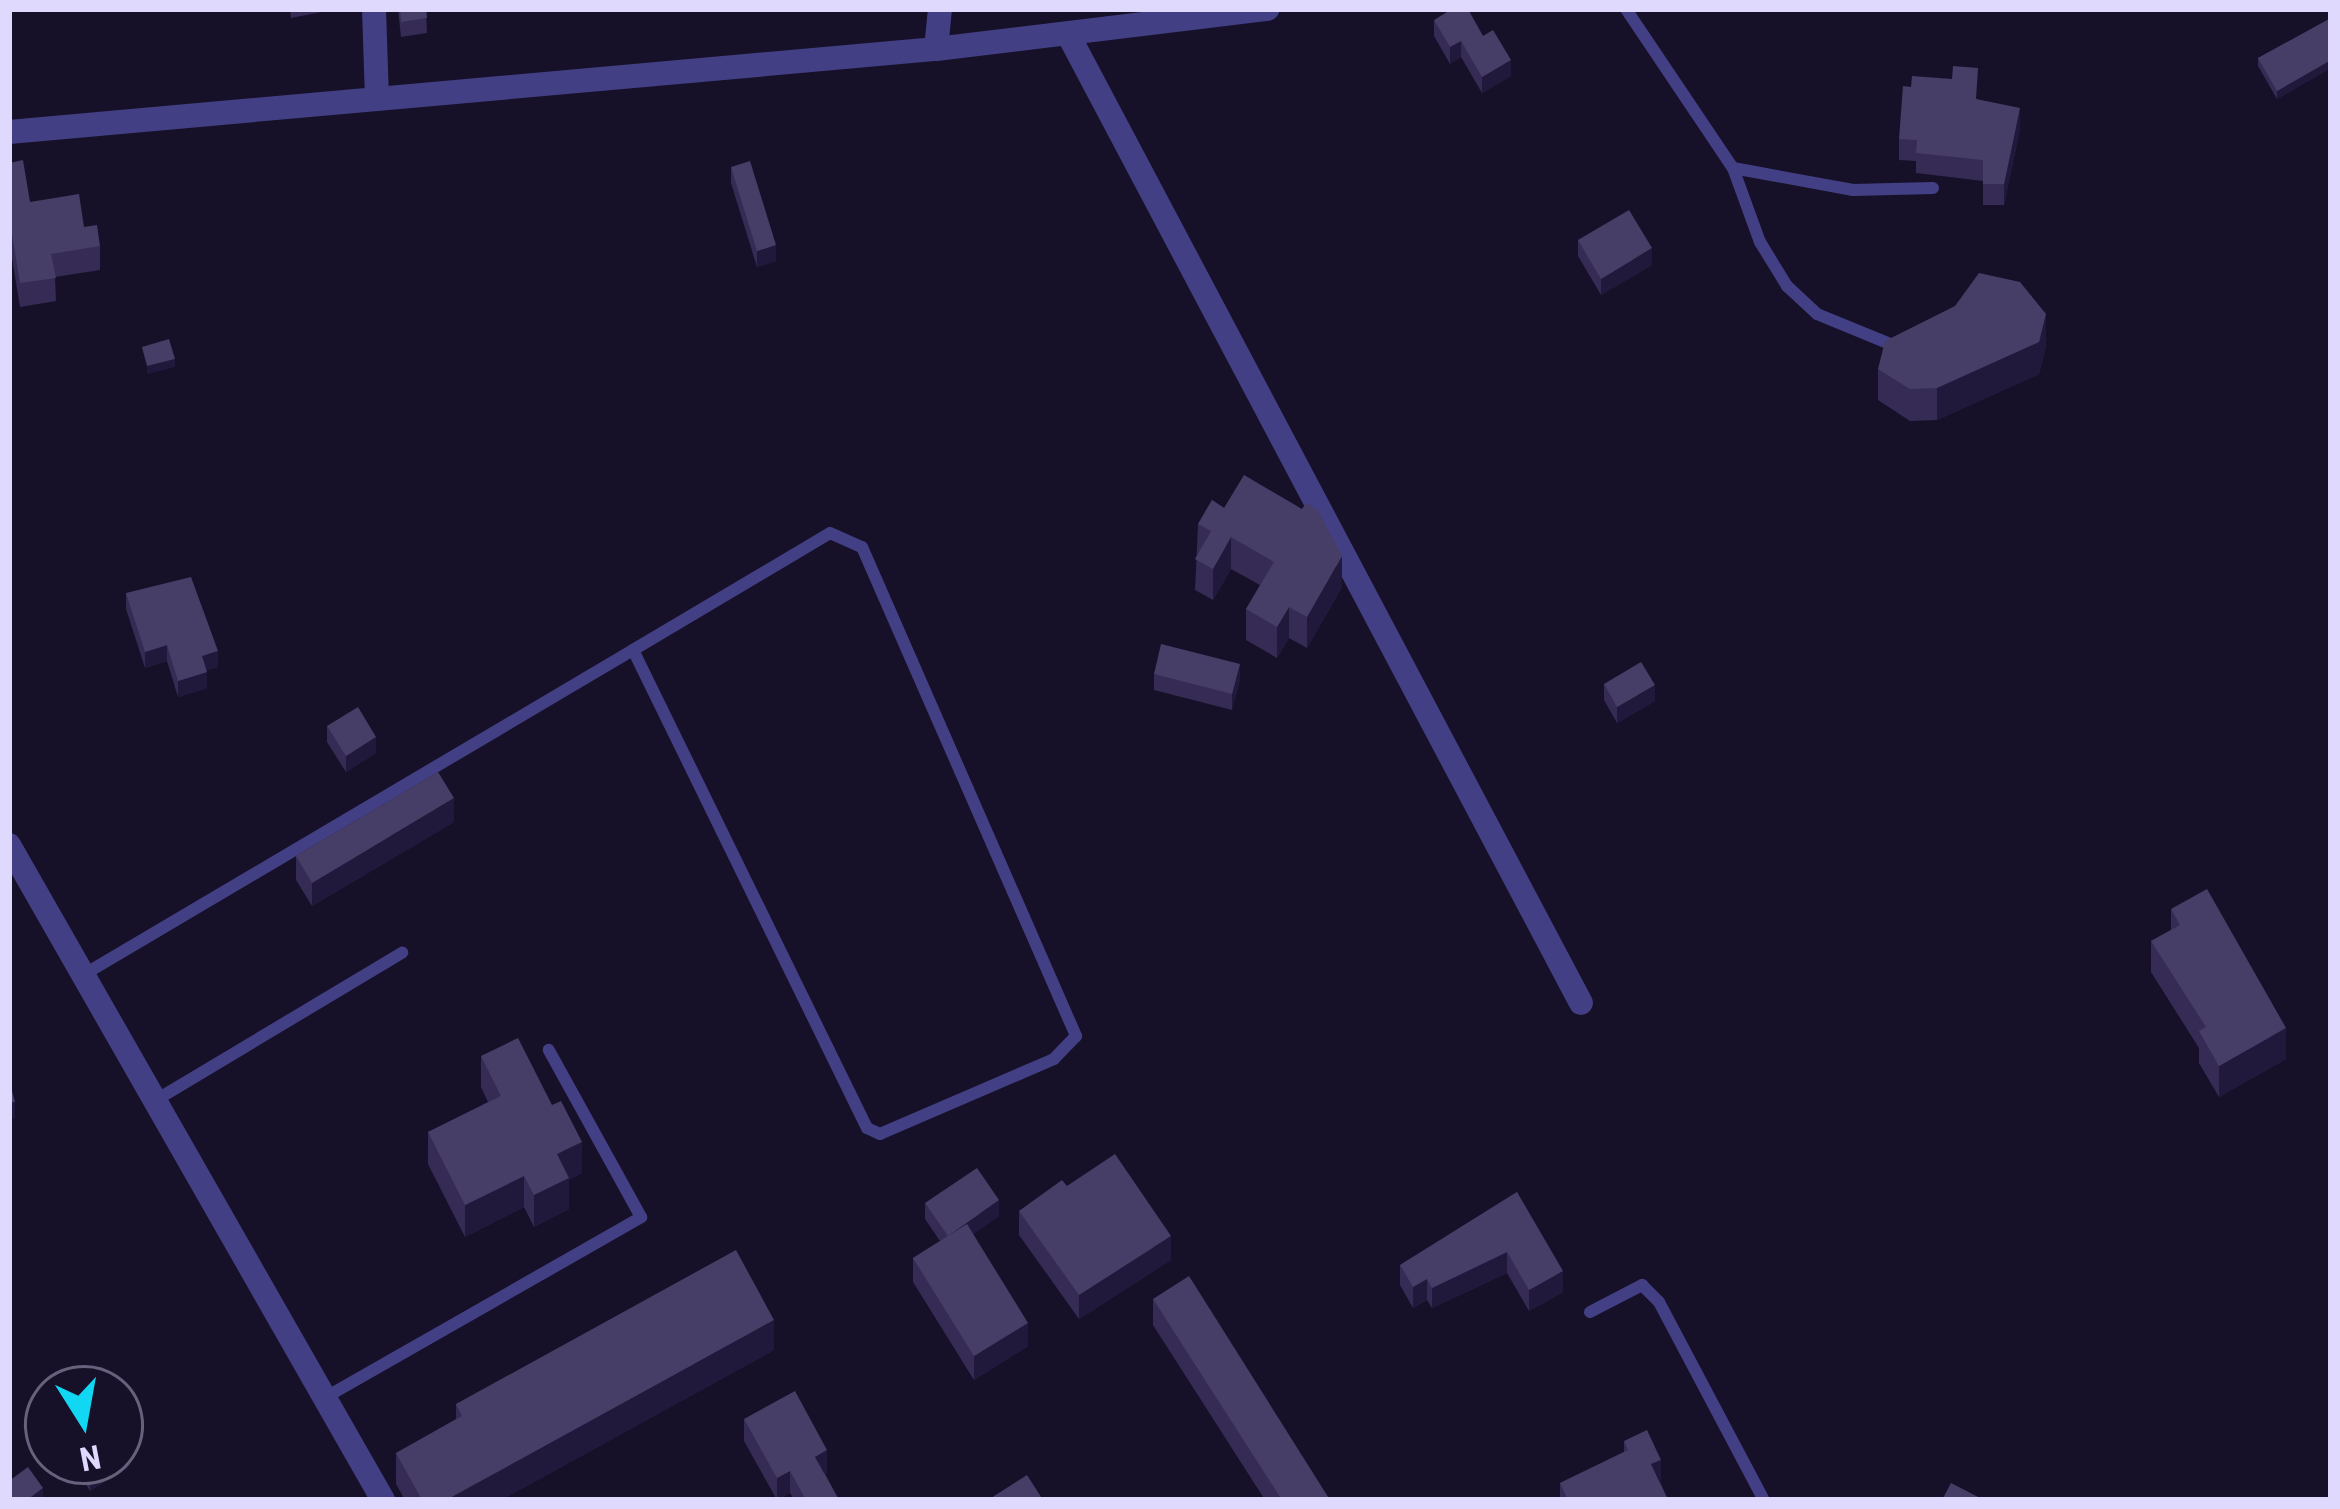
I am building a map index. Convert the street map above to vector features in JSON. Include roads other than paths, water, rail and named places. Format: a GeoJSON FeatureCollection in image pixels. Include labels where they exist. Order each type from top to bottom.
{"type":"FeatureCollection","features":[{"type":"Feature","properties":{"kind":"street"},"geometry":{"type":"LineString","coordinates":[[374,9],[377,99]]}},
{"type":"Feature","properties":{"kind":"street"},"geometry":{"type":"LineString","coordinates":[[936,49],[940,9]]}},
{"type":"Feature","properties":{"kind":"street"},"geometry":{"type":"LineString","coordinates":[[9,132],[936,49],[1268,9]]}},
{"type":"Feature","properties":{"kind":"street"},"geometry":{"type":"LineString","coordinates":[[1069,36],[1581,1003]]}},
{"type":"Feature","properties":{"kind":"street"},"geometry":{"type":"LineString","coordinates":[[9,845],[383,1500]]}},
{"type":"Feature","properties":{"kind":"lane"},"geometry":{"type":"LineString","coordinates":[[1626,9],[1733,168],[1760,242],[1787,286],[1816,314],[1904,349]]}},
{"type":"Feature","properties":{"kind":"lane"},"geometry":{"type":"LineString","coordinates":[[1733,168],[1853,190],[1933,188]]}},
{"type":"Feature","properties":{"kind":"lane"},"geometry":{"type":"LineString","coordinates":[[83,975],[830,533],[862,547],[1076,1036],[1054,1059],[880,1135],[866,1128],[633,650]]}},
{"type":"Feature","properties":{"kind":"lane"},"geometry":{"type":"LineString","coordinates":[[155,1100],[402,953]]}},
{"type":"Feature","properties":{"kind":"lane"},"geometry":{"type":"LineString","coordinates":[[326,1397],[641,1217],[549,1050]]}},
{"type":"Feature","properties":{"kind":"lane"},"geometry":{"type":"LineString","coordinates":[[1590,1312],[1642,1285],[1659,1302],[1764,1500]]}}]}
